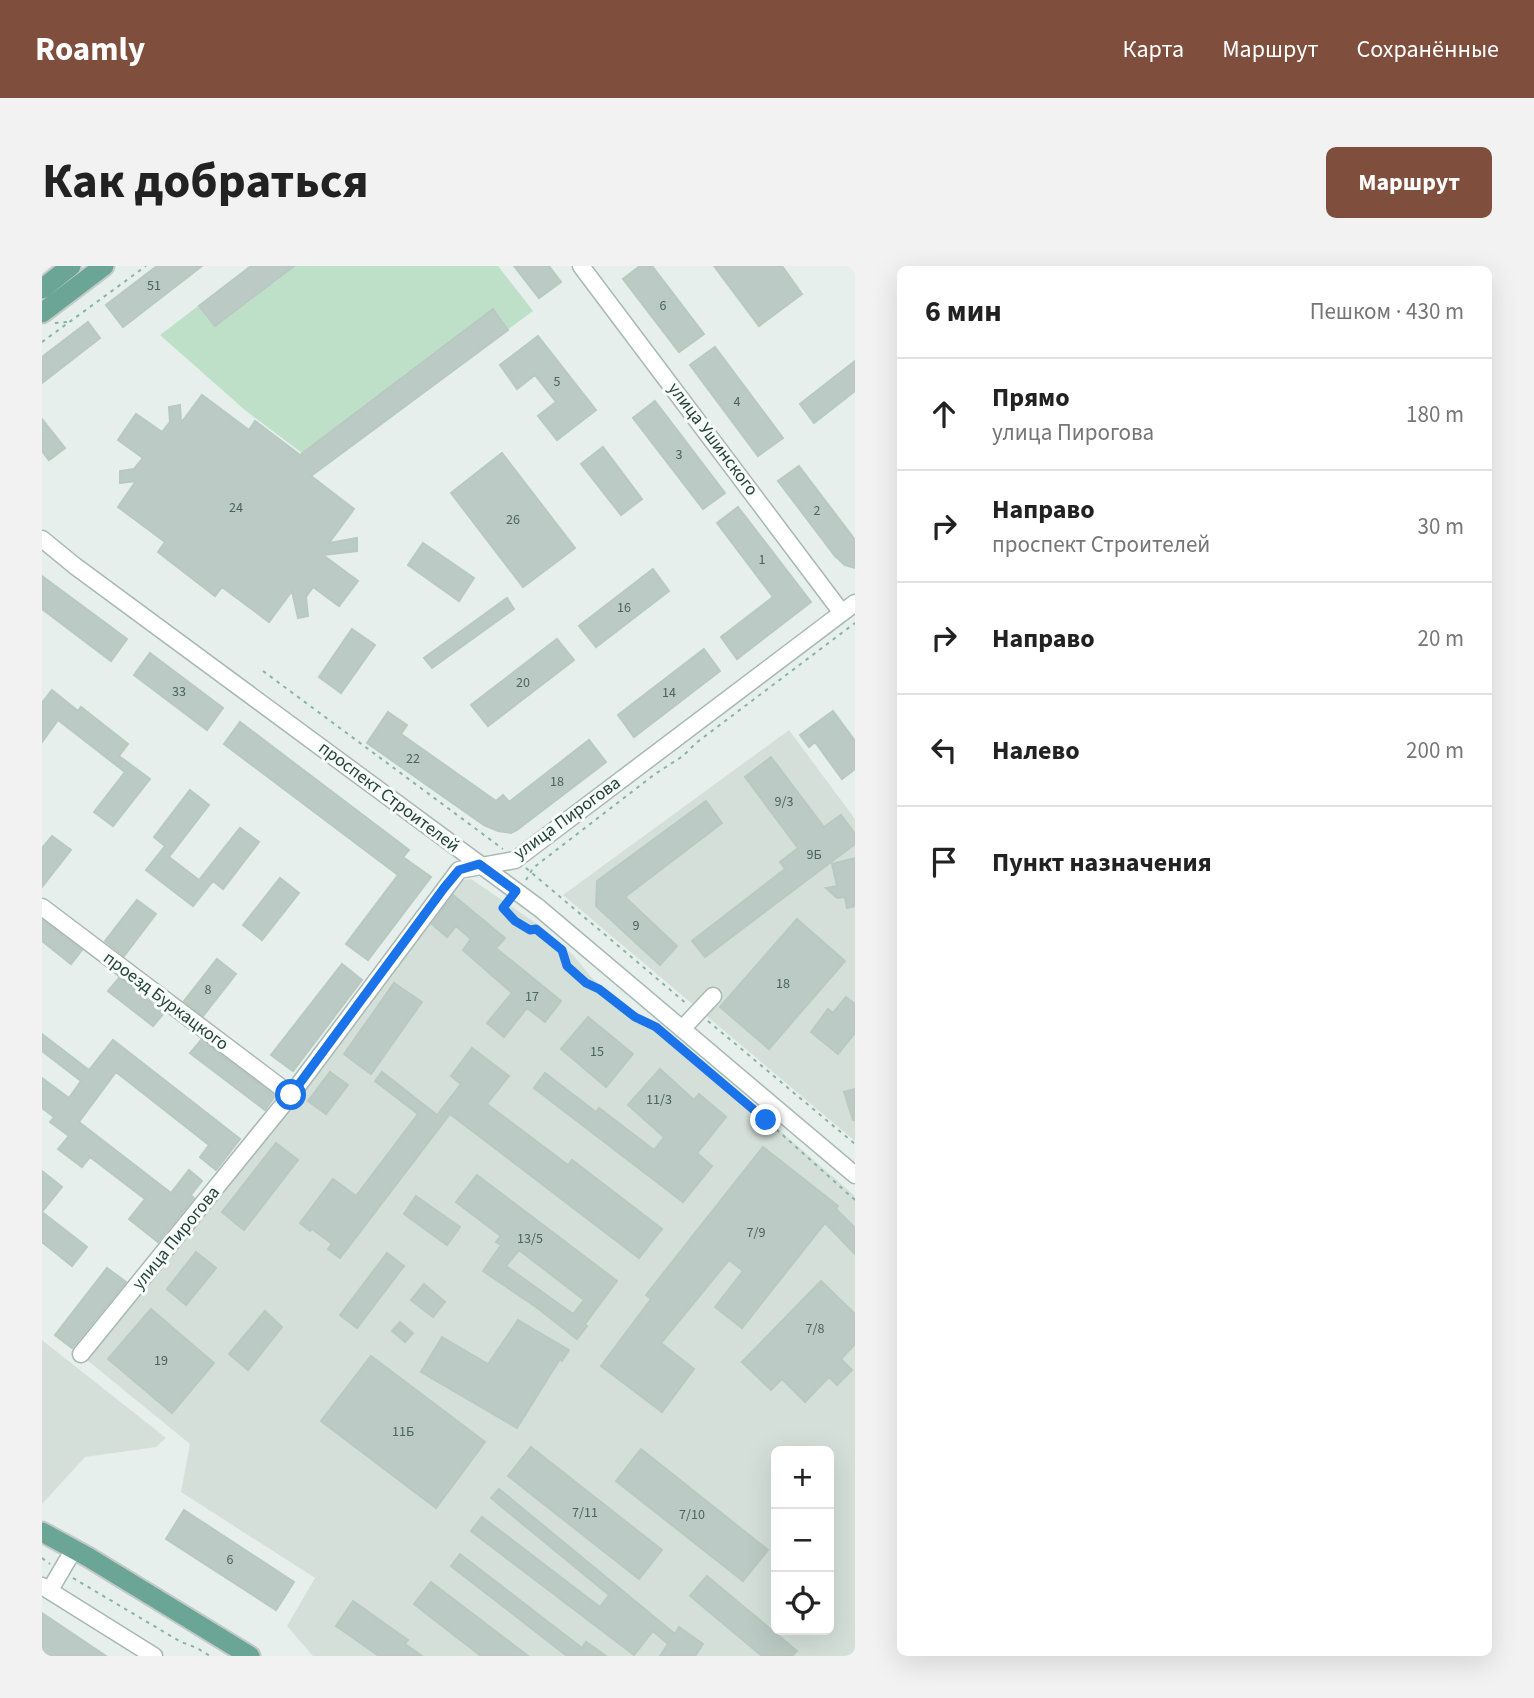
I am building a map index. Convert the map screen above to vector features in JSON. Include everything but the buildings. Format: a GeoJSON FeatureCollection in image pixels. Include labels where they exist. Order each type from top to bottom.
{"type":"FeatureCollection","features":[{"type":"Feature","properties":{"kind":"main road"},"geometry":{"type":"LineString","coordinates":[[42,289],[71,266]]}},
{"type":"Feature","properties":{"kind":"main road"},"geometry":{"type":"LineString","coordinates":[[45,318],[104,266]]}},
{"type":"Feature","properties":{"kind":"main road"},"geometry":{"type":"LineString","coordinates":[[42,1532],[250,1656]]}},
{"type":"Feature","properties":{"kind":"street","name":"улица Ушинского"},"geometry":{"type":"LineString","coordinates":[[581,266],[851,613]]}},
{"type":"Feature","properties":{"kind":"street","name":"проспект Строителей"},"geometry":{"type":"LineString","coordinates":[[42,539],[516,891],[855,1175]]}},
{"type":"Feature","properties":{"kind":"street"},"geometry":{"type":"LineString","coordinates":[[42,554],[75,565]]}},
{"type":"Feature","properties":{"kind":"street","name":"улица Пирогова"},"geometry":{"type":"LineString","coordinates":[[81,1354],[291,1095],[459,870],[479,864],[516,860],[851,613]]}},
{"type":"Feature","properties":{"kind":"street","name":"проезд Буркацкого"},"geometry":{"type":"LineString","coordinates":[[42,907],[291,1095]]}},
{"type":"Feature","properties":{"kind":"street"},"geometry":{"type":"LineString","coordinates":[[682,1029],[713,996]]}},
{"type":"Feature","properties":{"kind":"street"},"geometry":{"type":"LineString","coordinates":[[74,1549],[61,1571],[46,1588],[154,1656]]}},
{"type":"Feature","properties":{"kind":"path"},"geometry":{"type":"LineString","coordinates":[[42,342],[146,266]]}},
{"type":"Feature","properties":{"kind":"path"},"geometry":{"type":"LineString","coordinates":[[45,318],[69,322]]}},
{"type":"Feature","properties":{"kind":"path"},"geometry":{"type":"LineString","coordinates":[[851,613],[696,743],[683,757],[654,774],[533,868],[503,908],[515,921],[530,930],[536,929],[562,950],[567,966],[586,983],[599,989],[635,1017],[656,1027],[670,1038],[855,1200]]}},
{"type":"Feature","properties":{"kind":"path"},"geometry":{"type":"LineString","coordinates":[[263,671],[516,860],[855,1144]]}},
{"type":"Feature","properties":{"kind":"path"},"geometry":{"type":"LineString","coordinates":[[42,1558],[181,1642],[210,1656]]}},
{"type":"Feature","properties":{"kind":"shaded area"},"geometry":{"type":"Polygon","coordinates":[[[789,730],[855,819],[855,1141],[563,895],[789,730]]]}},
{"type":"Feature","properties":{"kind":"shaded area"},"geometry":{"type":"Polygon","coordinates":[[[471,879],[537,924],[632,1013],[658,1025],[855,1196],[855,1656],[313,1656],[287,1626],[315,1578],[181,1492],[190,1444],[87,1360],[455,884],[471,879]]]}},
{"type":"Feature","properties":{"kind":"shaded area"},"geometry":{"type":"Polygon","coordinates":[[[42,1340],[166,1438],[156,1447],[85,1457],[42,1504],[42,1340]]]}},
{"type":"Feature","properties":{"kind":"green space"},"geometry":{"type":"Polygon","coordinates":[[[251,266],[498,266],[533,311],[322,468],[246,411],[160,335],[251,266]]]}},
{"type":"Feature","properties":{"kind":"route"},"geometry":{"type":"LineString","coordinates":[[291,1095],[444,888],[459,870],[479,864],[516,891],[503,908],[515,921],[530,930],[536,929],[562,950],[567,966],[586,983],[599,989],[635,1017],[656,1027],[766,1120]]}}]}
